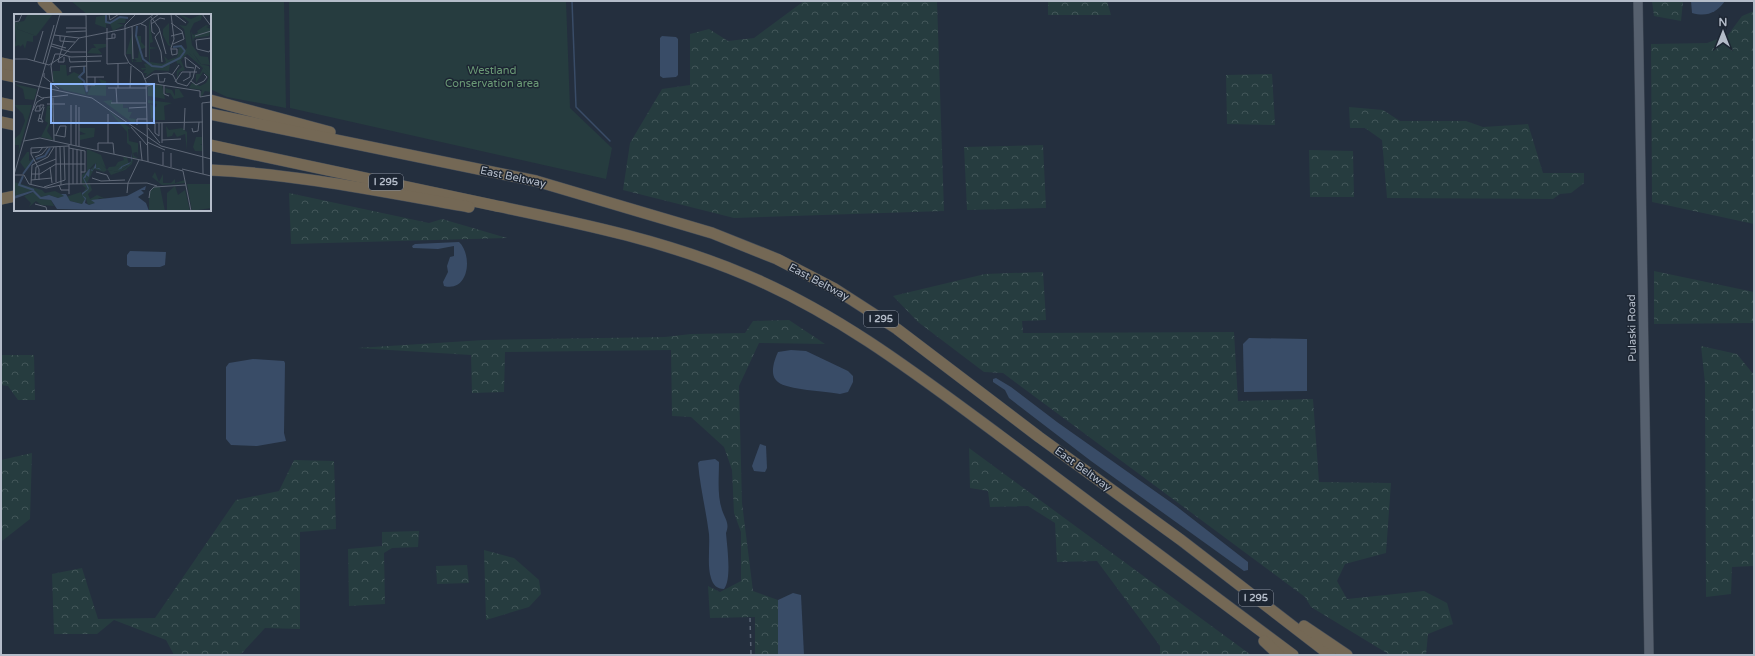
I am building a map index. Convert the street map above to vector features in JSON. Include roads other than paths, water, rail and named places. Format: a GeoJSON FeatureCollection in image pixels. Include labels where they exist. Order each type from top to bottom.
{"type":"FeatureCollection","features":[{"type":"Feature","properties":{"kind":"highway"},"geometry":{"type":"LineString","coordinates":[[43,1],[56,14]]}},
{"type":"Feature","properties":{"kind":"highway"},"geometry":{"type":"LineString","coordinates":[[1,63],[14,66]]}},
{"type":"Feature","properties":{"kind":"highway"},"geometry":{"type":"LineString","coordinates":[[1,74],[14,77]]}},
{"type":"Feature","properties":{"kind":"highway"},"geometry":{"type":"LineString","coordinates":[[211,100],[316,128],[536,181]]}},
{"type":"Feature","properties":{"kind":"highway"},"geometry":{"type":"LineString","coordinates":[[1,103],[14,106]]}},
{"type":"Feature","properties":{"kind":"highway","name":"East Beltway"},"geometry":{"type":"LineString","coordinates":[[211,114],[536,181],[712,232],[776,259],[836,289],[897,329],[1039,437],[1181,540],[1330,655]]}},
{"type":"Feature","properties":{"kind":"highway"},"geometry":{"type":"LineString","coordinates":[[1,122],[14,125]]}},
{"type":"Feature","properties":{"kind":"highway","name":"East Beltway"},"geometry":{"type":"LineString","coordinates":[[211,145],[563,220],[640,238],[707,259],[793,296],[840,323],[904,365],[1293,655]]}},
{"type":"Feature","properties":{"kind":"highway"},"geometry":{"type":"LineString","coordinates":[[211,163],[497,212],[563,220]]}},
{"type":"Feature","properties":{"kind":"highway"},"geometry":{"type":"LineString","coordinates":[[211,170],[241,171],[296,178]]}},
{"type":"Feature","properties":{"kind":"highway"},"geometry":{"type":"LineString","coordinates":[[1,199],[14,196]]}},
{"type":"Feature","properties":{"kind":"highway"},"geometry":{"type":"LineString","coordinates":[[1181,540],[1347,655]]}},
{"type":"Feature","properties":{"kind":"highway"},"geometry":{"type":"LineString","coordinates":[[1215,596],[1280,655]]}},
{"type":"Feature","properties":{"kind":"main road","name":"Pulaski Road"},"geometry":{"type":"LineString","coordinates":[[1638,1],[1648,655]]}},
{"type":"Feature","properties":{"kind":"water"},"geometry":{"type":"Polygon","coordinates":[[[1691,1],[1725,1],[1711,13],[1697,14],[1692,13],[1691,1]]]}},
{"type":"Feature","properties":{"kind":"water"},"geometry":{"type":"Polygon","coordinates":[[[662,36],[676,37],[678,39],[678,75],[676,77],[663,78],[660,76],[660,38],[662,36]]]}},
{"type":"Feature","properties":{"kind":"water"},"geometry":{"type":"Polygon","coordinates":[[[459,242],[466,255],[466,272],[459,284],[452,287],[444,286],[443,282],[448,272],[447,266],[450,257],[454,256],[454,246],[438,249],[413,248],[412,246],[415,244],[459,242]]]}},
{"type":"Feature","properties":{"kind":"water"},"geometry":{"type":"Polygon","coordinates":[[[130,251],[166,252],[165,265],[160,267],[130,267],[127,265],[127,255],[130,251]]]}},
{"type":"Feature","properties":{"kind":"water"},"geometry":{"type":"Polygon","coordinates":[[[1249,338],[1307,339],[1307,391],[1244,392],[1243,344],[1249,338]]]}},
{"type":"Feature","properties":{"kind":"water"},"geometry":{"type":"Polygon","coordinates":[[[791,350],[806,351],[848,371],[853,376],[853,382],[848,392],[840,394],[807,390],[790,387],[778,382],[775,379],[773,372],[776,356],[778,352],[791,350]]]}},
{"type":"Feature","properties":{"kind":"water"},"geometry":{"type":"Polygon","coordinates":[[[253,359],[284,361],[285,363],[284,433],[286,441],[257,446],[231,445],[226,439],[226,367],[229,363],[253,359]]]}},
{"type":"Feature","properties":{"kind":"water"},"geometry":{"type":"Polygon","coordinates":[[[996,378],[1011,387],[1057,422],[1176,506],[1248,562],[1248,570],[1244,571],[1091,461],[1009,398],[1005,390],[993,382],[993,379],[996,378]]]}},
{"type":"Feature","properties":{"kind":"water"},"geometry":{"type":"Polygon","coordinates":[[[760,444],[766,446],[767,468],[765,472],[754,471],[752,466],[760,444]]]}},
{"type":"Feature","properties":{"kind":"water"},"geometry":{"type":"Polygon","coordinates":[[[715,459],[719,462],[719,498],[727,521],[726,533],[728,578],[724,589],[714,585],[710,573],[709,534],[698,463],[700,461],[715,459]]]}},
{"type":"Feature","properties":{"kind":"water"},"geometry":{"type":"Polygon","coordinates":[[[793,593],[801,595],[804,655],[778,655],[778,600],[793,593]]]}},
{"type":"Feature","properties":{"kind":"waterway"},"geometry":{"type":"LineString","coordinates":[[572,1],[576,107],[610,141]]}},
{"type":"Feature","properties":{"kind":"railway"},"geometry":{"type":"LineString","coordinates":[[750,618],[751,655]]}},
{"type":"Feature","properties":{"kind":"park label","name":"Westland Conservation area"},"geometry":{"type":"Point","coordinates":[492,76]}}]}
